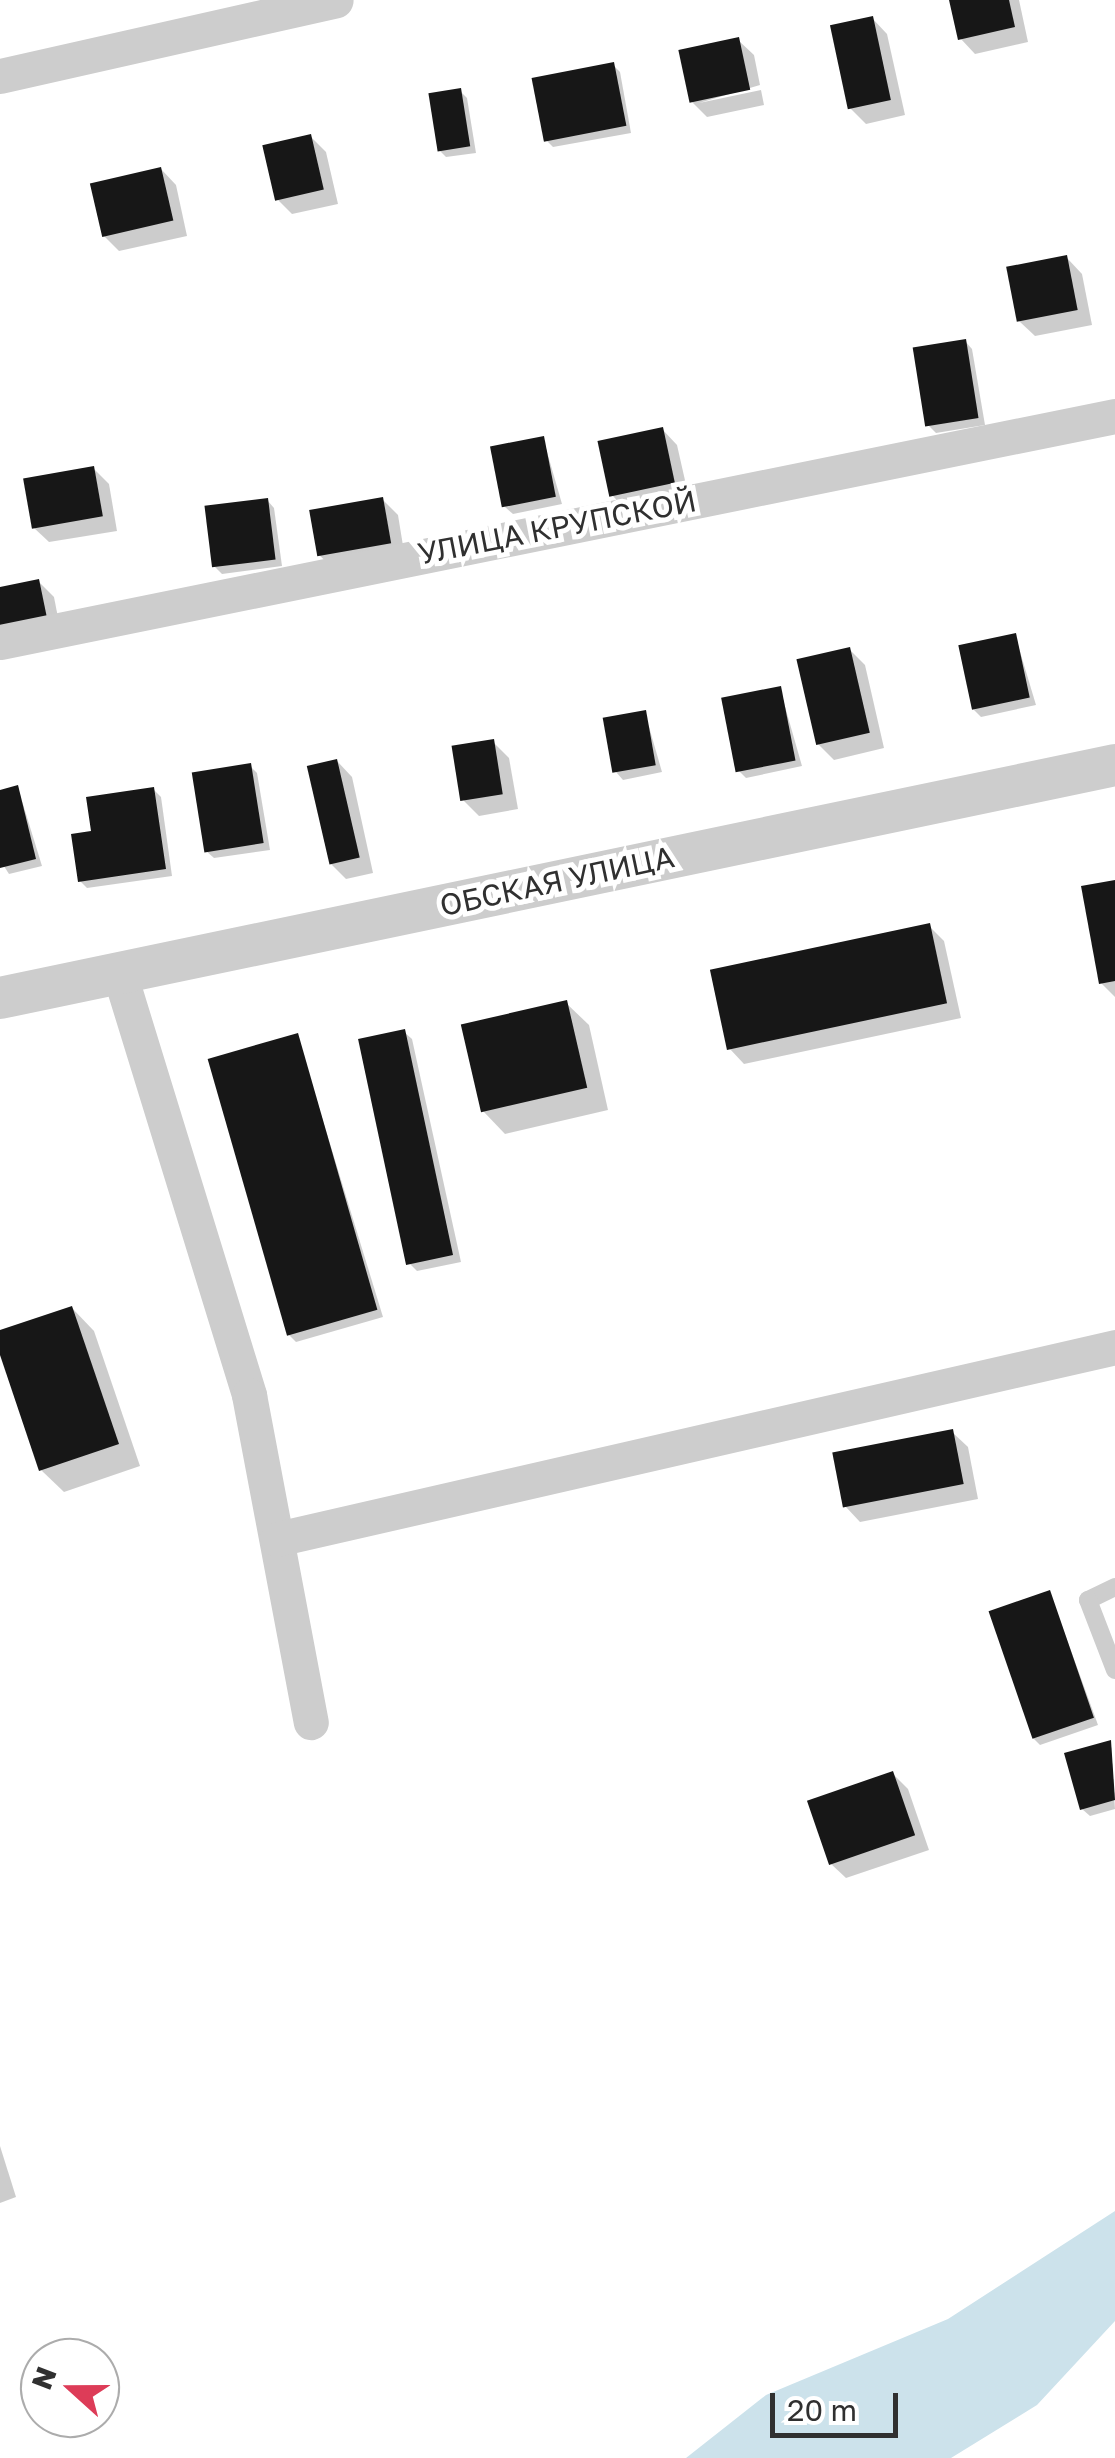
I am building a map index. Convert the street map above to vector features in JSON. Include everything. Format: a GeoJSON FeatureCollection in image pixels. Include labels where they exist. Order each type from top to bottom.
{"type":"FeatureCollection","features":[{"type":"Feature","properties":{"kind":"street"},"geometry":{"type":"LineString","coordinates":[[0,76],[336,0]]}},
{"type":"Feature","properties":{"kind":"street","name":"УЛИЦА КРУПСКОЙ"},"geometry":{"type":"LineString","coordinates":[[0,642],[1115,416]]}},
{"type":"Feature","properties":{"kind":"street","name":"ОБСКАЯ УЛИЦА"},"geometry":{"type":"LineString","coordinates":[[0,998],[1115,765]]}},
{"type":"Feature","properties":{"kind":"street"},"geometry":{"type":"LineString","coordinates":[[119,972],[249,1396],[311,1722]]}},
{"type":"Feature","properties":{"kind":"street"},"geometry":{"type":"LineString","coordinates":[[276,1538],[1115,1347]]}},
{"type":"Feature","properties":{"kind":"lane"},"geometry":{"type":"LineString","coordinates":[[1115,1588],[1088,1600],[1115,1670]]}},
{"type":"Feature","properties":{"kind":"water"},"geometry":{"type":"Polygon","coordinates":[[[1115,2211],[1115,2321],[1037,2405],[951,2458],[686,2458],[766,2395],[948,2319],[1115,2211]]]}},
{"type":"Feature","properties":{"kind":"building"},"geometry":{"type":"Polygon","coordinates":[[[949,0],[1009,0],[1015,27],[958,40],[949,0]]]}},
{"type":"Feature","properties":{"kind":"building"},"geometry":{"type":"Polygon","coordinates":[[[873,16],[891,100],[848,109],[830,25],[873,16]]]}},
{"type":"Feature","properties":{"kind":"building"},"geometry":{"type":"Polygon","coordinates":[[[739,37],[750,90],[690,103],[678,50],[739,37]]]}},
{"type":"Feature","properties":{"kind":"building"},"geometry":{"type":"Polygon","coordinates":[[[614,62],[626,126],[544,142],[532,78],[614,62]]]}},
{"type":"Feature","properties":{"kind":"building"},"geometry":{"type":"Polygon","coordinates":[[[461,88],[470,146],[438,151],[428,93],[461,88]]]}},
{"type":"Feature","properties":{"kind":"building"},"geometry":{"type":"Polygon","coordinates":[[[311,134],[324,190],[275,201],[262,145],[311,134]]]}},
{"type":"Feature","properties":{"kind":"building"},"geometry":{"type":"Polygon","coordinates":[[[161,167],[173,221],[102,237],[90,183],[161,167]]]}},
{"type":"Feature","properties":{"kind":"building"},"geometry":{"type":"Polygon","coordinates":[[[1067,255],[1078,310],[1017,322],[1006,267],[1067,255]]]}},
{"type":"Feature","properties":{"kind":"building"},"geometry":{"type":"Polygon","coordinates":[[[966,339],[979,418],[925,426],[913,347],[966,339]]]}},
{"type":"Feature","properties":{"kind":"building"},"geometry":{"type":"Polygon","coordinates":[[[663,427],[675,483],[609,497],[597,441],[663,427]]]}},
{"type":"Feature","properties":{"kind":"building"},"geometry":{"type":"Polygon","coordinates":[[[544,436],[556,497],[502,507],[490,446],[544,436]]]}},
{"type":"Feature","properties":{"kind":"building"},"geometry":{"type":"Polygon","coordinates":[[[94,466],[103,516],[32,529],[23,479],[94,466]]]}},
{"type":"Feature","properties":{"kind":"building"},"geometry":{"type":"Polygon","coordinates":[[[383,497],[391,543],[317,556],[309,510],[383,497]]]}},
{"type":"Feature","properties":{"kind":"building"},"geometry":{"type":"Polygon","coordinates":[[[268,498],[276,560],[212,567],[204,506],[268,498]]]}},
{"type":"Feature","properties":{"kind":"building"},"geometry":{"type":"Polygon","coordinates":[[[39,579],[47,618],[0,627],[0,587],[39,579]]]}},
{"type":"Feature","properties":{"kind":"building"},"geometry":{"type":"Polygon","coordinates":[[[1016,633],[1030,698],[972,710],[958,645],[1016,633]]]}},
{"type":"Feature","properties":{"kind":"building"},"geometry":{"type":"Polygon","coordinates":[[[850,647],[870,733],[816,745],[796,659],[850,647]]]}},
{"type":"Feature","properties":{"kind":"building"},"geometry":{"type":"Polygon","coordinates":[[[781,686],[796,761],[736,772],[721,698],[781,686]]]}},
{"type":"Feature","properties":{"kind":"building"},"geometry":{"type":"Polygon","coordinates":[[[646,710],[656,765],[612,773],[603,718],[646,710]]]}},
{"type":"Feature","properties":{"kind":"building"},"geometry":{"type":"Polygon","coordinates":[[[494,739],[503,794],[460,801],[452,746],[494,739]]]}},
{"type":"Feature","properties":{"kind":"building"},"geometry":{"type":"Polygon","coordinates":[[[337,759],[360,857],[330,864],[307,766],[337,759]]]}},
{"type":"Feature","properties":{"kind":"building"},"geometry":{"type":"Polygon","coordinates":[[[251,763],[264,843],[204,852],[192,772],[251,763]]]}},
{"type":"Feature","properties":{"kind":"building"},"geometry":{"type":"Polygon","coordinates":[[[18,785],[36,859],[0,868],[0,790],[18,785]]]}},
{"type":"Feature","properties":{"kind":"building"},"geometry":{"type":"Polygon","coordinates":[[[154,787],[166,869],[78,882],[71,834],[91,831],[86,797],[154,787]]]}},
{"type":"Feature","properties":{"kind":"building"},"geometry":{"type":"Polygon","coordinates":[[[1115,880],[1115,981],[1099,984],[1081,886],[1115,880]]]}},
{"type":"Feature","properties":{"kind":"building"},"geometry":{"type":"Polygon","coordinates":[[[930,923],[947,1003],[727,1050],[710,970],[930,923]]]}},
{"type":"Feature","properties":{"kind":"building"},"geometry":{"type":"Polygon","coordinates":[[[567,1000],[587,1088],[481,1112],[461,1025],[567,1000]]]}},
{"type":"Feature","properties":{"kind":"building"},"geometry":{"type":"Polygon","coordinates":[[[405,1029],[453,1255],[406,1265],[358,1039],[405,1029]]]}},
{"type":"Feature","properties":{"kind":"building"},"geometry":{"type":"Polygon","coordinates":[[[298,1033],[377,1310],[287,1336],[208,1059],[298,1033]]]}},
{"type":"Feature","properties":{"kind":"building"},"geometry":{"type":"Polygon","coordinates":[[[72,1306],[119,1444],[39,1471],[0,1355],[0,1330],[72,1306]]]}},
{"type":"Feature","properties":{"kind":"building"},"geometry":{"type":"Polygon","coordinates":[[[953,1429],[964,1484],[843,1507],[832,1452],[953,1429]]]}},
{"type":"Feature","properties":{"kind":"building"},"geometry":{"type":"Polygon","coordinates":[[[1050,1590],[1094,1718],[1032,1739],[989,1611],[1050,1590]]]}},
{"type":"Feature","properties":{"kind":"building"},"geometry":{"type":"Polygon","coordinates":[[[1111,1740],[1115,1800],[1080,1810],[1064,1753],[1111,1740]]]}},
{"type":"Feature","properties":{"kind":"building"},"geometry":{"type":"Polygon","coordinates":[[[893,1771],[915,1835],[829,1865],[807,1801],[893,1771]]]}}]}
